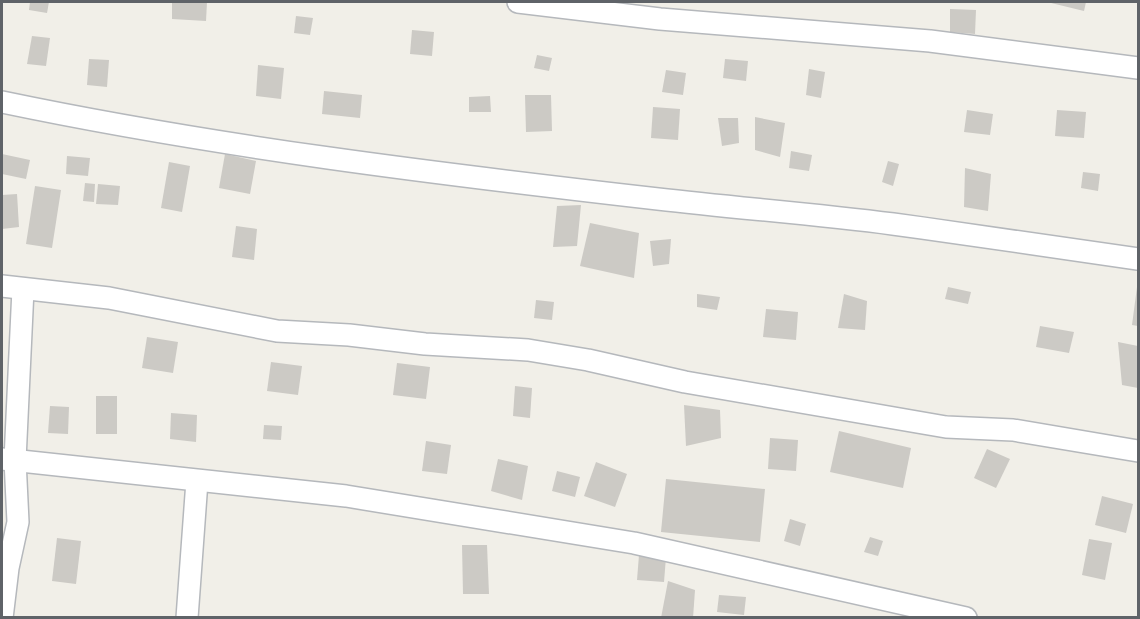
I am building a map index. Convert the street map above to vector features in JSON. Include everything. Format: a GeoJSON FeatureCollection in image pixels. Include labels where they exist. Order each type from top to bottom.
{"type":"FeatureCollection","features":[{"type":"Feature","properties":{"kind":"street"},"geometry":{"type":"LineString","coordinates":[[518,2],[660,19],[930,41],[1138,68]]}},
{"type":"Feature","properties":{"kind":"street"},"geometry":{"type":"LineString","coordinates":[[2,102],[173,134],[349,161],[654,199],[892,224],[1138,259]]}},
{"type":"Feature","properties":{"kind":"street"},"geometry":{"type":"LineString","coordinates":[[2,286],[109,298],[277,331],[528,350],[588,360],[685,382],[946,427],[1013,430],[1138,451]]}},
{"type":"Feature","properties":{"kind":"street"},"geometry":{"type":"LineString","coordinates":[[2,618],[18,522],[8,459],[23,289]]}},
{"type":"Feature","properties":{"kind":"street"},"geometry":{"type":"LineString","coordinates":[[8,459],[345,496],[634,543],[966,618]]}},
{"type":"Feature","properties":{"kind":"street"},"geometry":{"type":"LineString","coordinates":[[187,618],[197,481]]}},
{"type":"Feature","properties":{"kind":"building"},"geometry":{"type":"Polygon","coordinates":[[[30,2],[49,2],[47,13],[29,10],[30,2]]]}},
{"type":"Feature","properties":{"kind":"building"},"geometry":{"type":"Polygon","coordinates":[[[172,2],[207,2],[206,21],[172,19],[172,2]]]}},
{"type":"Feature","properties":{"kind":"building"},"geometry":{"type":"Polygon","coordinates":[[[1047,2],[1086,2],[1084,11],[1047,2]]]}},
{"type":"Feature","properties":{"kind":"building"},"geometry":{"type":"Polygon","coordinates":[[[950,9],[976,10],[975,34],[950,32],[950,9]]]}},
{"type":"Feature","properties":{"kind":"building"},"geometry":{"type":"Polygon","coordinates":[[[296,16],[313,18],[310,35],[294,33],[296,16]]]}},
{"type":"Feature","properties":{"kind":"building"},"geometry":{"type":"Polygon","coordinates":[[[412,30],[434,32],[432,56],[410,54],[412,30]]]}},
{"type":"Feature","properties":{"kind":"building"},"geometry":{"type":"Polygon","coordinates":[[[32,36],[50,38],[46,66],[27,64],[32,36]]]}},
{"type":"Feature","properties":{"kind":"building"},"geometry":{"type":"Polygon","coordinates":[[[537,55],[552,58],[549,71],[534,68],[537,55]]]}},
{"type":"Feature","properties":{"kind":"building"},"geometry":{"type":"Polygon","coordinates":[[[89,59],[109,60],[107,87],[87,85],[89,59]]]}},
{"type":"Feature","properties":{"kind":"building"},"geometry":{"type":"Polygon","coordinates":[[[725,59],[748,61],[746,81],[723,78],[725,59]]]}},
{"type":"Feature","properties":{"kind":"building"},"geometry":{"type":"Polygon","coordinates":[[[258,65],[284,68],[281,99],[256,96],[258,65]]]}},
{"type":"Feature","properties":{"kind":"building"},"geometry":{"type":"Polygon","coordinates":[[[809,69],[825,72],[821,98],[806,95],[809,69]]]}},
{"type":"Feature","properties":{"kind":"building"},"geometry":{"type":"Polygon","coordinates":[[[666,70],[686,73],[683,95],[662,92],[666,70]]]}},
{"type":"Feature","properties":{"kind":"building"},"geometry":{"type":"Polygon","coordinates":[[[324,91],[362,95],[360,118],[322,114],[324,91]]]}},
{"type":"Feature","properties":{"kind":"building"},"geometry":{"type":"Polygon","coordinates":[[[525,95],[551,95],[552,131],[526,132],[525,95]]]}},
{"type":"Feature","properties":{"kind":"building"},"geometry":{"type":"Polygon","coordinates":[[[490,96],[491,112],[469,112],[469,97],[490,96]]]}},
{"type":"Feature","properties":{"kind":"building"},"geometry":{"type":"Polygon","coordinates":[[[653,107],[680,109],[678,140],[651,138],[653,107]]]}},
{"type":"Feature","properties":{"kind":"building"},"geometry":{"type":"Polygon","coordinates":[[[967,110],[993,114],[990,135],[964,132],[967,110]]]}},
{"type":"Feature","properties":{"kind":"building"},"geometry":{"type":"Polygon","coordinates":[[[1057,110],[1086,112],[1084,138],[1055,136],[1057,110]]]}},
{"type":"Feature","properties":{"kind":"building"},"geometry":{"type":"Polygon","coordinates":[[[755,117],[785,123],[780,157],[755,150],[755,117]]]}},
{"type":"Feature","properties":{"kind":"building"},"geometry":{"type":"Polygon","coordinates":[[[718,118],[738,118],[739,143],[722,146],[718,118]]]}},
{"type":"Feature","properties":{"kind":"building"},"geometry":{"type":"Polygon","coordinates":[[[791,151],[812,155],[809,171],[789,168],[791,151]]]}},
{"type":"Feature","properties":{"kind":"building"},"geometry":{"type":"Polygon","coordinates":[[[2,154],[30,160],[26,179],[2,174],[2,154]]]}},
{"type":"Feature","properties":{"kind":"building"},"geometry":{"type":"Polygon","coordinates":[[[225,154],[256,161],[250,194],[219,188],[225,154]]]}},
{"type":"Feature","properties":{"kind":"building"},"geometry":{"type":"Polygon","coordinates":[[[67,156],[90,158],[88,176],[66,174],[67,156]]]}},
{"type":"Feature","properties":{"kind":"building"},"geometry":{"type":"Polygon","coordinates":[[[888,161],[899,164],[893,186],[882,182],[888,161]]]}},
{"type":"Feature","properties":{"kind":"building"},"geometry":{"type":"Polygon","coordinates":[[[169,162],[190,166],[182,212],[161,208],[169,162]]]}},
{"type":"Feature","properties":{"kind":"building"},"geometry":{"type":"Polygon","coordinates":[[[965,168],[991,174],[988,211],[964,207],[965,168]]]}},
{"type":"Feature","properties":{"kind":"building"},"geometry":{"type":"Polygon","coordinates":[[[1083,172],[1100,174],[1098,191],[1081,188],[1083,172]]]}},
{"type":"Feature","properties":{"kind":"building"},"geometry":{"type":"Polygon","coordinates":[[[85,183],[95,184],[94,202],[83,201],[85,183]]]}},
{"type":"Feature","properties":{"kind":"building"},"geometry":{"type":"Polygon","coordinates":[[[98,184],[120,186],[118,205],[96,204],[98,184]]]}},
{"type":"Feature","properties":{"kind":"building"},"geometry":{"type":"Polygon","coordinates":[[[35,186],[61,190],[52,248],[26,244],[35,186]]]}},
{"type":"Feature","properties":{"kind":"building"},"geometry":{"type":"Polygon","coordinates":[[[17,194],[19,227],[2,229],[2,195],[17,194]]]}},
{"type":"Feature","properties":{"kind":"building"},"geometry":{"type":"Polygon","coordinates":[[[581,205],[577,246],[553,247],[557,206],[581,205]]]}},
{"type":"Feature","properties":{"kind":"building"},"geometry":{"type":"Polygon","coordinates":[[[590,223],[639,233],[634,278],[580,266],[590,223]]]}},
{"type":"Feature","properties":{"kind":"building"},"geometry":{"type":"Polygon","coordinates":[[[236,226],[257,229],[254,260],[232,257],[236,226]]]}},
{"type":"Feature","properties":{"kind":"building"},"geometry":{"type":"Polygon","coordinates":[[[671,239],[669,264],[653,266],[650,241],[671,239]]]}},
{"type":"Feature","properties":{"kind":"building"},"geometry":{"type":"Polygon","coordinates":[[[948,287],[971,292],[968,304],[945,299],[948,287]]]}},
{"type":"Feature","properties":{"kind":"building"},"geometry":{"type":"Polygon","coordinates":[[[1138,287],[1138,326],[1132,325],[1138,287]]]}},
{"type":"Feature","properties":{"kind":"building"},"geometry":{"type":"Polygon","coordinates":[[[697,294],[720,297],[717,310],[697,307],[697,294]]]}},
{"type":"Feature","properties":{"kind":"building"},"geometry":{"type":"Polygon","coordinates":[[[844,294],[867,301],[865,330],[838,328],[844,294]]]}},
{"type":"Feature","properties":{"kind":"building"},"geometry":{"type":"Polygon","coordinates":[[[536,300],[554,302],[552,320],[534,318],[536,300]]]}},
{"type":"Feature","properties":{"kind":"building"},"geometry":{"type":"Polygon","coordinates":[[[766,309],[798,312],[796,340],[763,337],[766,309]]]}},
{"type":"Feature","properties":{"kind":"building"},"geometry":{"type":"Polygon","coordinates":[[[1040,326],[1074,332],[1069,353],[1036,347],[1040,326]]]}},
{"type":"Feature","properties":{"kind":"building"},"geometry":{"type":"Polygon","coordinates":[[[147,337],[178,342],[173,373],[142,368],[147,337]]]}},
{"type":"Feature","properties":{"kind":"building"},"geometry":{"type":"Polygon","coordinates":[[[1118,342],[1138,346],[1138,388],[1122,385],[1118,342]]]}},
{"type":"Feature","properties":{"kind":"building"},"geometry":{"type":"Polygon","coordinates":[[[271,362],[302,366],[298,395],[267,391],[271,362]]]}},
{"type":"Feature","properties":{"kind":"building"},"geometry":{"type":"Polygon","coordinates":[[[397,363],[430,367],[426,399],[393,395],[397,363]]]}},
{"type":"Feature","properties":{"kind":"building"},"geometry":{"type":"Polygon","coordinates":[[[515,386],[532,388],[530,418],[513,416],[515,386]]]}},
{"type":"Feature","properties":{"kind":"building"},"geometry":{"type":"Polygon","coordinates":[[[96,396],[117,396],[117,434],[96,434],[96,396]]]}},
{"type":"Feature","properties":{"kind":"building"},"geometry":{"type":"Polygon","coordinates":[[[684,405],[720,410],[721,438],[686,446],[684,405]]]}},
{"type":"Feature","properties":{"kind":"building"},"geometry":{"type":"Polygon","coordinates":[[[50,406],[69,407],[68,434],[48,433],[50,406]]]}},
{"type":"Feature","properties":{"kind":"building"},"geometry":{"type":"Polygon","coordinates":[[[171,413],[197,415],[196,442],[170,439],[171,413]]]}},
{"type":"Feature","properties":{"kind":"building"},"geometry":{"type":"Polygon","coordinates":[[[264,425],[282,426],[281,440],[263,439],[264,425]]]}},
{"type":"Feature","properties":{"kind":"building"},"geometry":{"type":"Polygon","coordinates":[[[839,431],[911,448],[903,488],[830,472],[839,431]]]}},
{"type":"Feature","properties":{"kind":"building"},"geometry":{"type":"Polygon","coordinates":[[[770,438],[798,440],[796,471],[768,469],[770,438]]]}},
{"type":"Feature","properties":{"kind":"building"},"geometry":{"type":"Polygon","coordinates":[[[426,441],[451,445],[447,474],[422,471],[426,441]]]}},
{"type":"Feature","properties":{"kind":"building"},"geometry":{"type":"Polygon","coordinates":[[[987,449],[1010,459],[996,488],[974,478],[987,449]]]}},
{"type":"Feature","properties":{"kind":"building"},"geometry":{"type":"Polygon","coordinates":[[[498,459],[528,466],[522,500],[491,491],[498,459]]]}},
{"type":"Feature","properties":{"kind":"building"},"geometry":{"type":"Polygon","coordinates":[[[596,462],[627,474],[615,507],[584,496],[596,462]]]}},
{"type":"Feature","properties":{"kind":"building"},"geometry":{"type":"Polygon","coordinates":[[[557,471],[580,477],[575,497],[552,491],[557,471]]]}},
{"type":"Feature","properties":{"kind":"building"},"geometry":{"type":"Polygon","coordinates":[[[666,479],[765,489],[760,542],[661,532],[666,479]]]}},
{"type":"Feature","properties":{"kind":"building"},"geometry":{"type":"Polygon","coordinates":[[[1102,496],[1133,504],[1126,533],[1095,525],[1102,496]]]}},
{"type":"Feature","properties":{"kind":"building"},"geometry":{"type":"Polygon","coordinates":[[[790,519],[806,524],[800,546],[784,541],[790,519]]]}},
{"type":"Feature","properties":{"kind":"building"},"geometry":{"type":"Polygon","coordinates":[[[870,537],[883,541],[878,556],[864,552],[870,537]]]}},
{"type":"Feature","properties":{"kind":"building"},"geometry":{"type":"Polygon","coordinates":[[[57,538],[81,541],[76,584],[52,581],[57,538]]]}},
{"type":"Feature","properties":{"kind":"building"},"geometry":{"type":"Polygon","coordinates":[[[1089,539],[1112,543],[1105,580],[1082,575],[1089,539]]]}},
{"type":"Feature","properties":{"kind":"building"},"geometry":{"type":"Polygon","coordinates":[[[462,545],[487,545],[489,594],[463,594],[462,545]]]}},
{"type":"Feature","properties":{"kind":"building"},"geometry":{"type":"Polygon","coordinates":[[[639,555],[666,557],[664,582],[637,580],[639,555]]]}},
{"type":"Feature","properties":{"kind":"building"},"geometry":{"type":"Polygon","coordinates":[[[668,581],[695,590],[693,618],[661,618],[668,581]]]}},
{"type":"Feature","properties":{"kind":"building"},"geometry":{"type":"Polygon","coordinates":[[[719,595],[746,597],[744,615],[717,612],[719,595]]]}}]}
